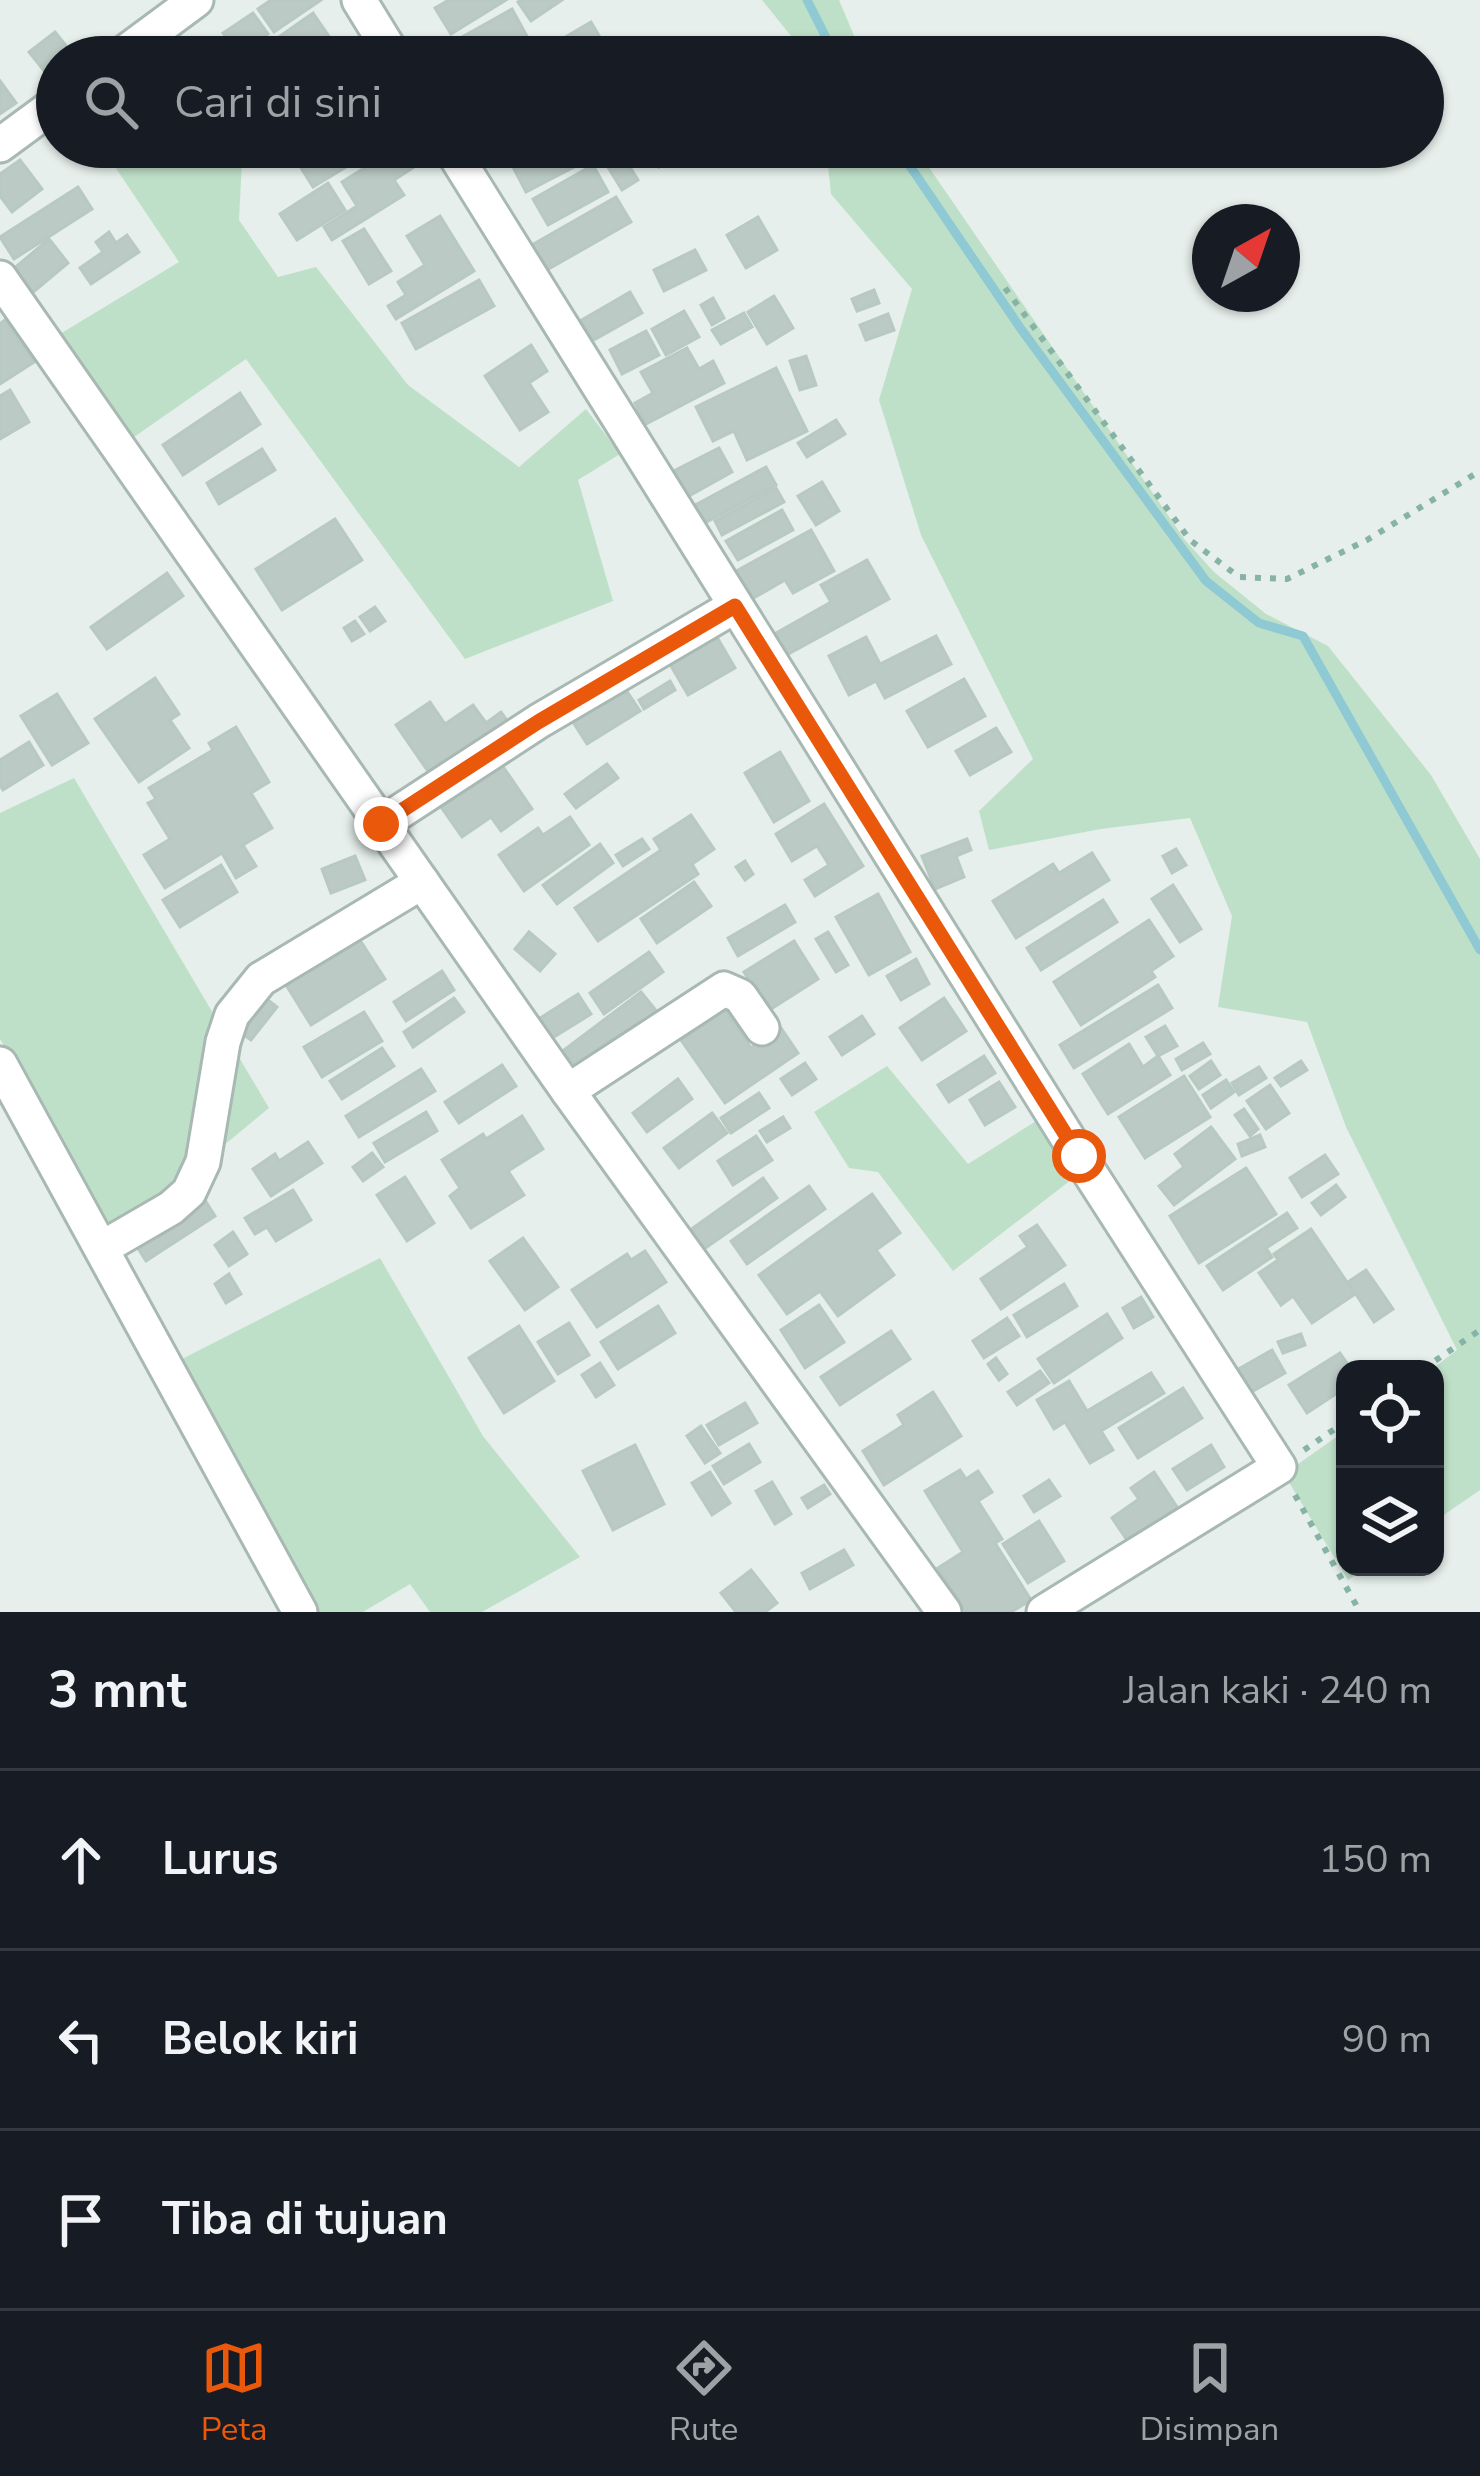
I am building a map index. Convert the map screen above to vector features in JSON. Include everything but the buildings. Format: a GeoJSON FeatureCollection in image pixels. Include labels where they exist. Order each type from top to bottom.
{"type":"FeatureCollection","features":[{"type":"Feature","properties":{"kind":"street"},"geometry":{"type":"LineString","coordinates":[[147,36],[196,0]]}},
{"type":"Feature","properties":{"kind":"street"},"geometry":{"type":"LineString","coordinates":[[359,0],[381,36]]}},
{"type":"Feature","properties":{"kind":"street"},"geometry":{"type":"LineString","coordinates":[[0,145],[36,118]]}},
{"type":"Feature","properties":{"kind":"street"},"geometry":{"type":"LineString","coordinates":[[463,168],[1091,1175],[1280,1467],[1044,1612]]}},
{"type":"Feature","properties":{"kind":"street"},"geometry":{"type":"LineString","coordinates":[[0,278],[568,1091],[944,1612]]}},
{"type":"Feature","properties":{"kind":"street"},"geometry":{"type":"LineString","coordinates":[[381,824],[538,722],[735,606]]}},
{"type":"Feature","properties":{"kind":"street"},"geometry":{"type":"LineString","coordinates":[[102,1248],[171,1208],[189,1192],[203,1162],[232,1015],[261,979],[422,882]]}},
{"type":"Feature","properties":{"kind":"street"},"geometry":{"type":"LineString","coordinates":[[568,1091],[724,988],[740,996],[762,1028]]}},
{"type":"Feature","properties":{"kind":"street"},"geometry":{"type":"LineString","coordinates":[[0,1064],[300,1612]]}},
{"type":"Feature","properties":{"kind":"path"},"geometry":{"type":"LineString","coordinates":[[1005,288],[1190,540],[1239,577],[1287,579],[1367,540],[1480,471]]}},
{"type":"Feature","properties":{"kind":"path"},"geometry":{"type":"LineString","coordinates":[[1436,1360],[1480,1330]]}},
{"type":"Feature","properties":{"kind":"path"},"geometry":{"type":"LineString","coordinates":[[1336,1428],[1280,1467],[1360,1612]]}},
{"type":"Feature","properties":{"kind":"green space"},"geometry":{"type":"Polygon","coordinates":[[[762,0],[839,0],[854,36],[791,36],[762,0]]]}},
{"type":"Feature","properties":{"kind":"green space"},"geometry":{"type":"Polygon","coordinates":[[[116,168],[242,168],[239,220],[278,277],[316,267],[408,385],[519,467],[586,409],[620,454],[578,480],[613,601],[465,659],[246,359],[124,444],[50,340],[179,262],[116,168]]]}},
{"type":"Feature","properties":{"kind":"green space"},"geometry":{"type":"Polygon","coordinates":[[[828,168],[929,168],[1185,540],[1214,572],[1266,614],[1328,646],[1431,775],[1480,859],[1480,1490],[1444,1515],[1444,1360],[1457,1350],[1346,1127],[1307,1022],[1218,1007],[1232,916],[1190,818],[989,850],[979,811],[1033,759],[921,535],[879,400],[912,289],[831,194],[828,168]]]}},
{"type":"Feature","properties":{"kind":"green space"},"geometry":{"type":"Polygon","coordinates":[[[74,778],[269,1108],[116,1234],[0,1039],[0,813],[74,778]]]}},
{"type":"Feature","properties":{"kind":"green space"},"geometry":{"type":"Polygon","coordinates":[[[887,1066],[968,1164],[1044,1116],[1080,1173],[953,1271],[878,1172],[849,1168],[814,1112],[887,1066]]]}},
{"type":"Feature","properties":{"kind":"green space"},"geometry":{"type":"Polygon","coordinates":[[[380,1258],[483,1436],[580,1557],[482,1612],[430,1612],[410,1584],[363,1612],[302,1612],[180,1360],[380,1258]]]}},
{"type":"Feature","properties":{"kind":"green space"},"geometry":{"type":"Polygon","coordinates":[[[1336,1437],[1336,1560],[1284,1474],[1336,1437]]]}},
{"type":"Feature","properties":{"kind":"waterway"},"geometry":{"type":"LineString","coordinates":[[807,0],[825,36]]}},
{"type":"Feature","properties":{"kind":"waterway"},"geometry":{"type":"LineString","coordinates":[[911,168],[1021,329],[1206,581],[1259,623],[1303,636],[1480,950]]}},
{"type":"Feature","properties":{"kind":"route"},"geometry":{"type":"LineString","coordinates":[[381,824],[538,722],[735,606],[1079,1156]]}}]}
